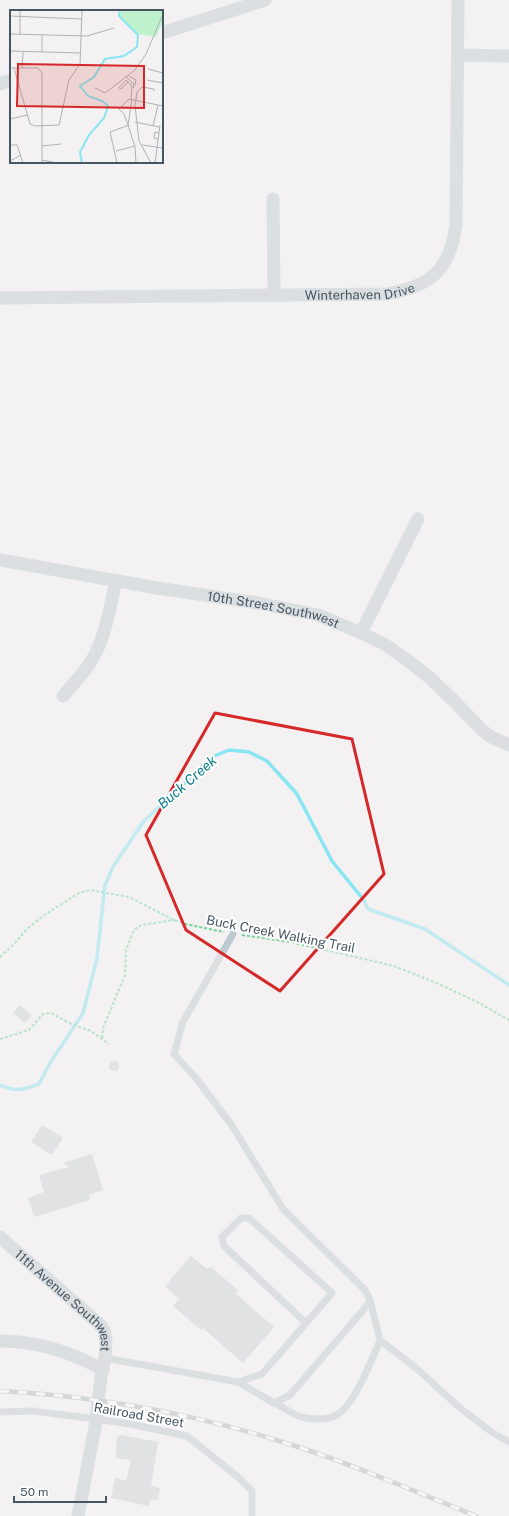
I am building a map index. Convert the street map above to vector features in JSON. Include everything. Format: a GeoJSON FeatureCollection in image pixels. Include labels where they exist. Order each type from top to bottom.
{"type":"FeatureCollection","features":[{"type":"Feature","properties":{"kind":"street"},"geometry":{"type":"LineString","coordinates":[[163,33],[265,0]]}},
{"type":"Feature","properties":{"kind":"street","name":"Winterhaven Drive"},"geometry":{"type":"LineString","coordinates":[[0,298],[387,294],[406,290],[420,285],[428,280],[448,258],[452,248],[456,225],[458,0]]}},
{"type":"Feature","properties":{"kind":"street"},"geometry":{"type":"LineString","coordinates":[[458,55],[509,56]]}},
{"type":"Feature","properties":{"kind":"street"},"geometry":{"type":"LineString","coordinates":[[0,84],[10,80]]}},
{"type":"Feature","properties":{"kind":"street"},"geometry":{"type":"LineString","coordinates":[[273,200],[274,295]]}},
{"type":"Feature","properties":{"kind":"street"},"geometry":{"type":"LineString","coordinates":[[361,633],[418,519]]}},
{"type":"Feature","properties":{"kind":"street","name":"10th Street Southwest"},"geometry":{"type":"LineString","coordinates":[[0,560],[318,615],[384,644],[407,660],[455,702],[483,730],[493,738],[509,745]]}},
{"type":"Feature","properties":{"kind":"street"},"geometry":{"type":"LineString","coordinates":[[63,696],[92,660],[98,647],[103,636],[116,580]]}},
{"type":"Feature","properties":{"kind":"street","name":"11th Avenue Southwest"},"geometry":{"type":"LineString","coordinates":[[0,1238],[66,1293],[102,1327],[106,1342],[104,1364],[96,1419],[78,1516]]}},
{"type":"Feature","properties":{"kind":"street"},"geometry":{"type":"LineString","coordinates":[[0,1341],[17,1341],[104,1364]]}},
{"type":"Feature","properties":{"kind":"lane"},"geometry":{"type":"LineString","coordinates":[[233,934],[183,1022],[174,1054],[195,1077],[231,1124],[283,1209],[365,1290],[370,1300],[380,1340],[416,1368],[460,1408],[493,1433],[509,1442]]}},
{"type":"Feature","properties":{"kind":"lane"},"geometry":{"type":"LineString","coordinates":[[238,1382],[262,1374],[332,1293],[249,1218],[241,1218],[222,1237],[224,1246],[306,1323]]}},
{"type":"Feature","properties":{"kind":"lane"},"geometry":{"type":"LineString","coordinates":[[274,1403],[290,1395],[365,1308],[370,1300]]}},
{"type":"Feature","properties":{"kind":"lane"},"geometry":{"type":"LineString","coordinates":[[104,1364],[238,1382],[301,1417],[318,1418],[335,1416],[347,1405],[358,1389],[380,1340]]}},
{"type":"Feature","properties":{"kind":"lane","name":"Railroad Street"},"geometry":{"type":"LineString","coordinates":[[0,1412],[33,1411],[96,1419],[130,1424],[187,1436],[238,1477],[252,1491],[252,1516]]}},
{"type":"Feature","properties":{"kind":"path","name":"Buck Creek Walking Trail"},"geometry":{"type":"LineString","coordinates":[[0,957],[27,929],[58,906],[79,893],[90,890],[129,897],[175,920],[207,929],[291,942],[394,966],[433,981],[479,1003],[509,1020]]}},
{"type":"Feature","properties":{"kind":"path"},"geometry":{"type":"LineString","coordinates":[[102,1038],[103,1028],[125,975],[126,950],[134,930],[141,925],[175,920]]}},
{"type":"Feature","properties":{"kind":"path"},"geometry":{"type":"LineString","coordinates":[[0,1039],[29,1030],[43,1014],[48,1013],[53,1014],[69,1024],[91,1032],[109,1044]]}},
{"type":"Feature","properties":{"kind":"highlighted area"},"geometry":{"type":"Polygon","coordinates":[[[215,713],[352,739],[384,874],[280,991],[186,930],[146,835],[215,713]]]}},
{"type":"Feature","properties":{"kind":"building"},"geometry":{"type":"Polygon","coordinates":[[[20,1005],[32,1015],[25,1023],[13,1013],[20,1005]]]}},
{"type":"Feature","properties":{"kind":"building"},"geometry":{"type":"Polygon","coordinates":[[[112,1061],[116,1061],[118,1062],[118,1070],[112,1071],[109,1068],[109,1064],[112,1061]]]}},
{"type":"Feature","properties":{"kind":"building"},"geometry":{"type":"Polygon","coordinates":[[[42,1125],[63,1138],[52,1155],[31,1142],[42,1125]]]}},
{"type":"Feature","properties":{"kind":"building"},"geometry":{"type":"Polygon","coordinates":[[[92,1154],[103,1190],[89,1195],[90,1200],[34,1217],[28,1198],[44,1192],[39,1175],[69,1167],[63,1163],[92,1154]]]}},
{"type":"Feature","properties":{"kind":"building"},"geometry":{"type":"Polygon","coordinates":[[[191,1256],[207,1269],[211,1267],[238,1290],[235,1293],[274,1327],[243,1363],[203,1328],[201,1330],[173,1306],[179,1299],[165,1286],[191,1256]]]}},
{"type":"Feature","properties":{"kind":"building"},"geometry":{"type":"Polygon","coordinates":[[[121,1435],[158,1442],[151,1486],[160,1488],[158,1500],[150,1499],[149,1506],[111,1498],[115,1478],[126,1481],[131,1460],[116,1458],[117,1437],[121,1435]]]}},
{"type":"Feature","properties":{"kind":"waterway","name":"Buck Creek"},"geometry":{"type":"LineString","coordinates":[[0,1085],[11,1089],[20,1089],[39,1084],[50,1063],[83,1013],[97,958],[105,885],[114,865],[144,821],[212,757],[229,750],[249,752],[267,761],[297,794],[332,861],[363,899],[368,909],[425,929],[509,985]]}},
{"type":"Feature","properties":{"kind":"railway"},"geometry":{"type":"LineString","coordinates":[[0,1391],[37,1393],[110,1402],[182,1415],[254,1433],[336,1460],[476,1516]]}}]}
